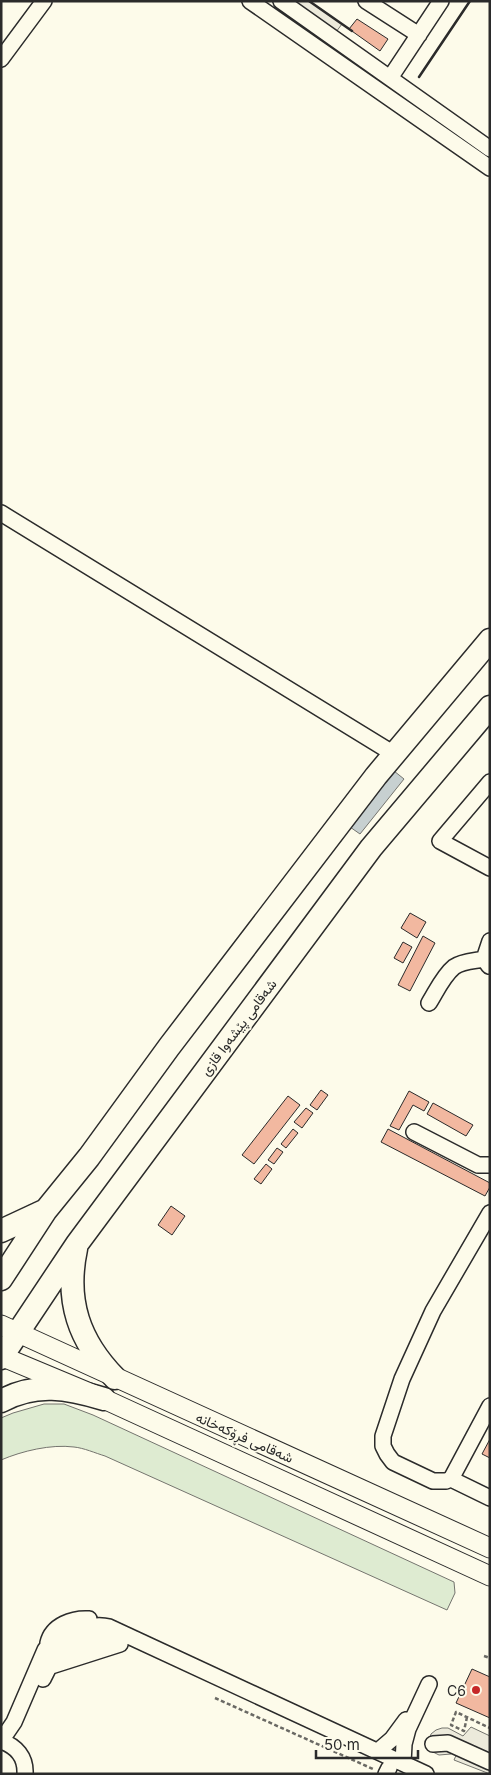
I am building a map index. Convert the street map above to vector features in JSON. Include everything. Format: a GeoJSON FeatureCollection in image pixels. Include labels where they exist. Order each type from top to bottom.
{"type":"FeatureCollection","features":[{"type":"Feature","properties":{"kind":"highway"},"geometry":{"type":"LineString","coordinates":[[1,1279],[46,1210],[89,1157],[169,1047],[394,754],[490,640]]}},
{"type":"Feature","properties":{"kind":"highway","name":"شەقامی پێشەوا قازی"},"geometry":{"type":"LineString","coordinates":[[2,1357],[9,1329],[77,1244],[371,848],[490,706]]}},
{"type":"Feature","properties":{"kind":"highway"},"geometry":{"type":"LineString","coordinates":[[1,1231],[46,1210]]}},
{"type":"Feature","properties":{"kind":"highway"},"geometry":{"type":"LineString","coordinates":[[77,1244],[72,1274],[75,1311],[91,1349],[115,1378]]}},
{"type":"Feature","properties":{"kind":"highway"},"geometry":{"type":"LineString","coordinates":[[1,1401],[16,1393],[45,1388],[75,1390],[104,1399]]}},
{"type":"Feature","properties":{"kind":"main road","name":"شەقامی فڕۆکەخانە"},"geometry":{"type":"LineString","coordinates":[[9,1329],[490,1548]]}},
{"type":"Feature","properties":{"kind":"main road","name":"شەقامی فڕۆکەخانە"},"geometry":{"type":"LineString","coordinates":[[2,1357],[104,1399],[490,1576]]}},
{"type":"Feature","properties":{"kind":"street"},"geometry":{"type":"LineString","coordinates":[[1,59],[44,1]]}},
{"type":"Feature","properties":{"kind":"street"},"geometry":{"type":"LineString","coordinates":[[250,1],[490,168]]}},
{"type":"Feature","properties":{"kind":"street"},"geometry":{"type":"LineString","coordinates":[[281,1],[490,149]]}},
{"type":"Feature","properties":{"kind":"street"},"geometry":{"type":"LineString","coordinates":[[366,1],[419,35]]}},
{"type":"Feature","properties":{"kind":"street"},"geometry":{"type":"LineString","coordinates":[[390,78],[441,1]]}},
{"type":"Feature","properties":{"kind":"street"},"geometry":{"type":"LineString","coordinates":[[1,513],[394,754]]}},
{"type":"Feature","properties":{"kind":"street"},"geometry":{"type":"LineString","coordinates":[[490,782],[440,841],[490,868]]}},
{"type":"Feature","properties":{"kind":"street"},"geometry":{"type":"LineString","coordinates":[[429,1003],[440,984],[454,967],[467,962],[487,963],[490,941]]}},
{"type":"Feature","properties":{"kind":"street"},"geometry":{"type":"LineString","coordinates":[[414,1132],[478,1165],[490,1165]]}},
{"type":"Feature","properties":{"kind":"street"},"geometry":{"type":"LineString","coordinates":[[490,1213],[433,1310],[402,1379],[383,1436],[383,1446],[386,1454],[393,1462],[433,1481],[451,1479],[490,1406]]}},
{"type":"Feature","properties":{"kind":"street"},"geometry":{"type":"LineString","coordinates":[[451,1479],[490,1498]]}},
{"type":"Feature","properties":{"kind":"street"},"geometry":{"type":"LineString","coordinates":[[25,1774],[24,1762],[15,1748],[1,1741],[14,1722],[48,1646],[60,1637],[90,1627],[100,1626],[108,1627],[378,1752],[391,1770]]}},
{"type":"Feature","properties":{"kind":"street"},"geometry":{"type":"LineString","coordinates":[[15,1748],[26,1714],[48,1667],[61,1650],[96,1637],[106,1637],[391,1770],[426,1774]]}},
{"type":"Feature","properties":{"kind":"street"},"geometry":{"type":"LineString","coordinates":[[378,1752],[398,1732],[415,1707],[427,1684]]}},
{"type":"Feature","properties":{"kind":"street"},"geometry":{"type":"LineString","coordinates":[[391,1770],[406,1736],[415,1707]]}},
{"type":"Feature","properties":{"kind":"street"},"geometry":{"type":"LineString","coordinates":[[434,1744],[448,1743],[486,1765]]}},
{"type":"Feature","properties":{"kind":"path"},"geometry":{"type":"LineString","coordinates":[[484,1656],[490,1658]]}},
{"type":"Feature","properties":{"kind":"path"},"geometry":{"type":"LineString","coordinates":[[215,1698],[391,1770]]}},
{"type":"Feature","properties":{"kind":"path"},"geometry":{"type":"LineString","coordinates":[[467,1717],[464,1731],[451,1725],[456,1712],[467,1717],[490,1728]]}},
{"type":"Feature","properties":{"kind":"green space"},"geometry":{"type":"Polygon","coordinates":[[[44,1404],[64,1404],[93,1415],[454,1582],[455,1593],[447,1610],[105,1456],[82,1448],[65,1446],[46,1447],[1,1460],[1,1418],[44,1404]]]}},
{"type":"Feature","properties":{"kind":"shaded area"},"geometry":{"type":"Polygon","coordinates":[[[291,1],[309,1],[342,24],[336,32],[291,1]]]}},
{"type":"Feature","properties":{"kind":"shaded area"},"geometry":{"type":"Polygon","coordinates":[[[394,771],[404,779],[360,834],[350,827],[394,771]]]}},
{"type":"Feature","properties":{"kind":"shaded area"},"geometry":{"type":"Polygon","coordinates":[[[471,1727],[490,1736],[490,1774],[454,1760],[457,1749],[451,1754],[439,1755],[433,1752],[430,1746],[431,1734],[436,1730],[448,1728],[463,1736],[471,1727]]]}},
{"type":"Feature","properties":{"kind":"building"},"geometry":{"type":"Polygon","coordinates":[[[357,19],[388,39],[380,51],[349,29],[357,19]]]}},
{"type":"Feature","properties":{"kind":"building"},"geometry":{"type":"Polygon","coordinates":[[[410,913],[426,922],[417,938],[401,928],[410,913]]]}},
{"type":"Feature","properties":{"kind":"building"},"geometry":{"type":"Polygon","coordinates":[[[423,936],[435,943],[410,991],[398,985],[423,936]]]}},
{"type":"Feature","properties":{"kind":"building"},"geometry":{"type":"Polygon","coordinates":[[[403,942],[412,947],[403,963],[394,958],[403,942]]]}},
{"type":"Feature","properties":{"kind":"building"},"geometry":{"type":"Polygon","coordinates":[[[321,1090],[328,1095],[317,1110],[310,1105],[321,1090]]]}},
{"type":"Feature","properties":{"kind":"building"},"geometry":{"type":"Polygon","coordinates":[[[409,1091],[429,1102],[424,1111],[413,1105],[399,1130],[390,1126],[409,1091]]]}},
{"type":"Feature","properties":{"kind":"building"},"geometry":{"type":"Polygon","coordinates":[[[288,1096],[300,1105],[254,1164],[242,1155],[288,1096]]]}},
{"type":"Feature","properties":{"kind":"building"},"geometry":{"type":"Polygon","coordinates":[[[433,1103],[473,1125],[466,1136],[427,1114],[433,1103]]]}},
{"type":"Feature","properties":{"kind":"building"},"geometry":{"type":"Polygon","coordinates":[[[306,1108],[313,1113],[302,1128],[294,1122],[306,1108]]]}},
{"type":"Feature","properties":{"kind":"building"},"geometry":{"type":"Polygon","coordinates":[[[293,1129],[298,1133],[286,1148],[281,1144],[293,1129]]]}},
{"type":"Feature","properties":{"kind":"building"},"geometry":{"type":"Polygon","coordinates":[[[388,1129],[490,1183],[485,1196],[381,1142],[388,1129]]]}},
{"type":"Feature","properties":{"kind":"building"},"geometry":{"type":"Polygon","coordinates":[[[277,1148],[283,1152],[274,1164],[268,1160],[277,1148]]]}},
{"type":"Feature","properties":{"kind":"building"},"geometry":{"type":"Polygon","coordinates":[[[266,1164],[272,1169],[261,1184],[254,1179],[266,1164]]]}},
{"type":"Feature","properties":{"kind":"building"},"geometry":{"type":"Polygon","coordinates":[[[171,1206],[185,1216],[172,1235],[158,1225],[171,1206]]]}},
{"type":"Feature","properties":{"kind":"building"},"geometry":{"type":"Polygon","coordinates":[[[490,1439],[490,1458],[482,1454],[490,1439]]]}},
{"type":"Feature","properties":{"kind":"building","name":"C6"},"geometry":{"type":"Polygon","coordinates":[[[472,1669],[490,1677],[490,1718],[456,1703],[472,1669]]]}},
{"type":"Feature","properties":{"kind":"wall"},"geometry":{"type":"LineString","coordinates":[[309,1],[352,31]]}},
{"type":"Feature","properties":{"kind":"wall"},"geometry":{"type":"LineString","coordinates":[[419,77],[470,1]]}},
{"type":"Feature","properties":{"kind":"place","name":"C6"},"geometry":{"type":"Point","coordinates":[476,1690]}}]}
